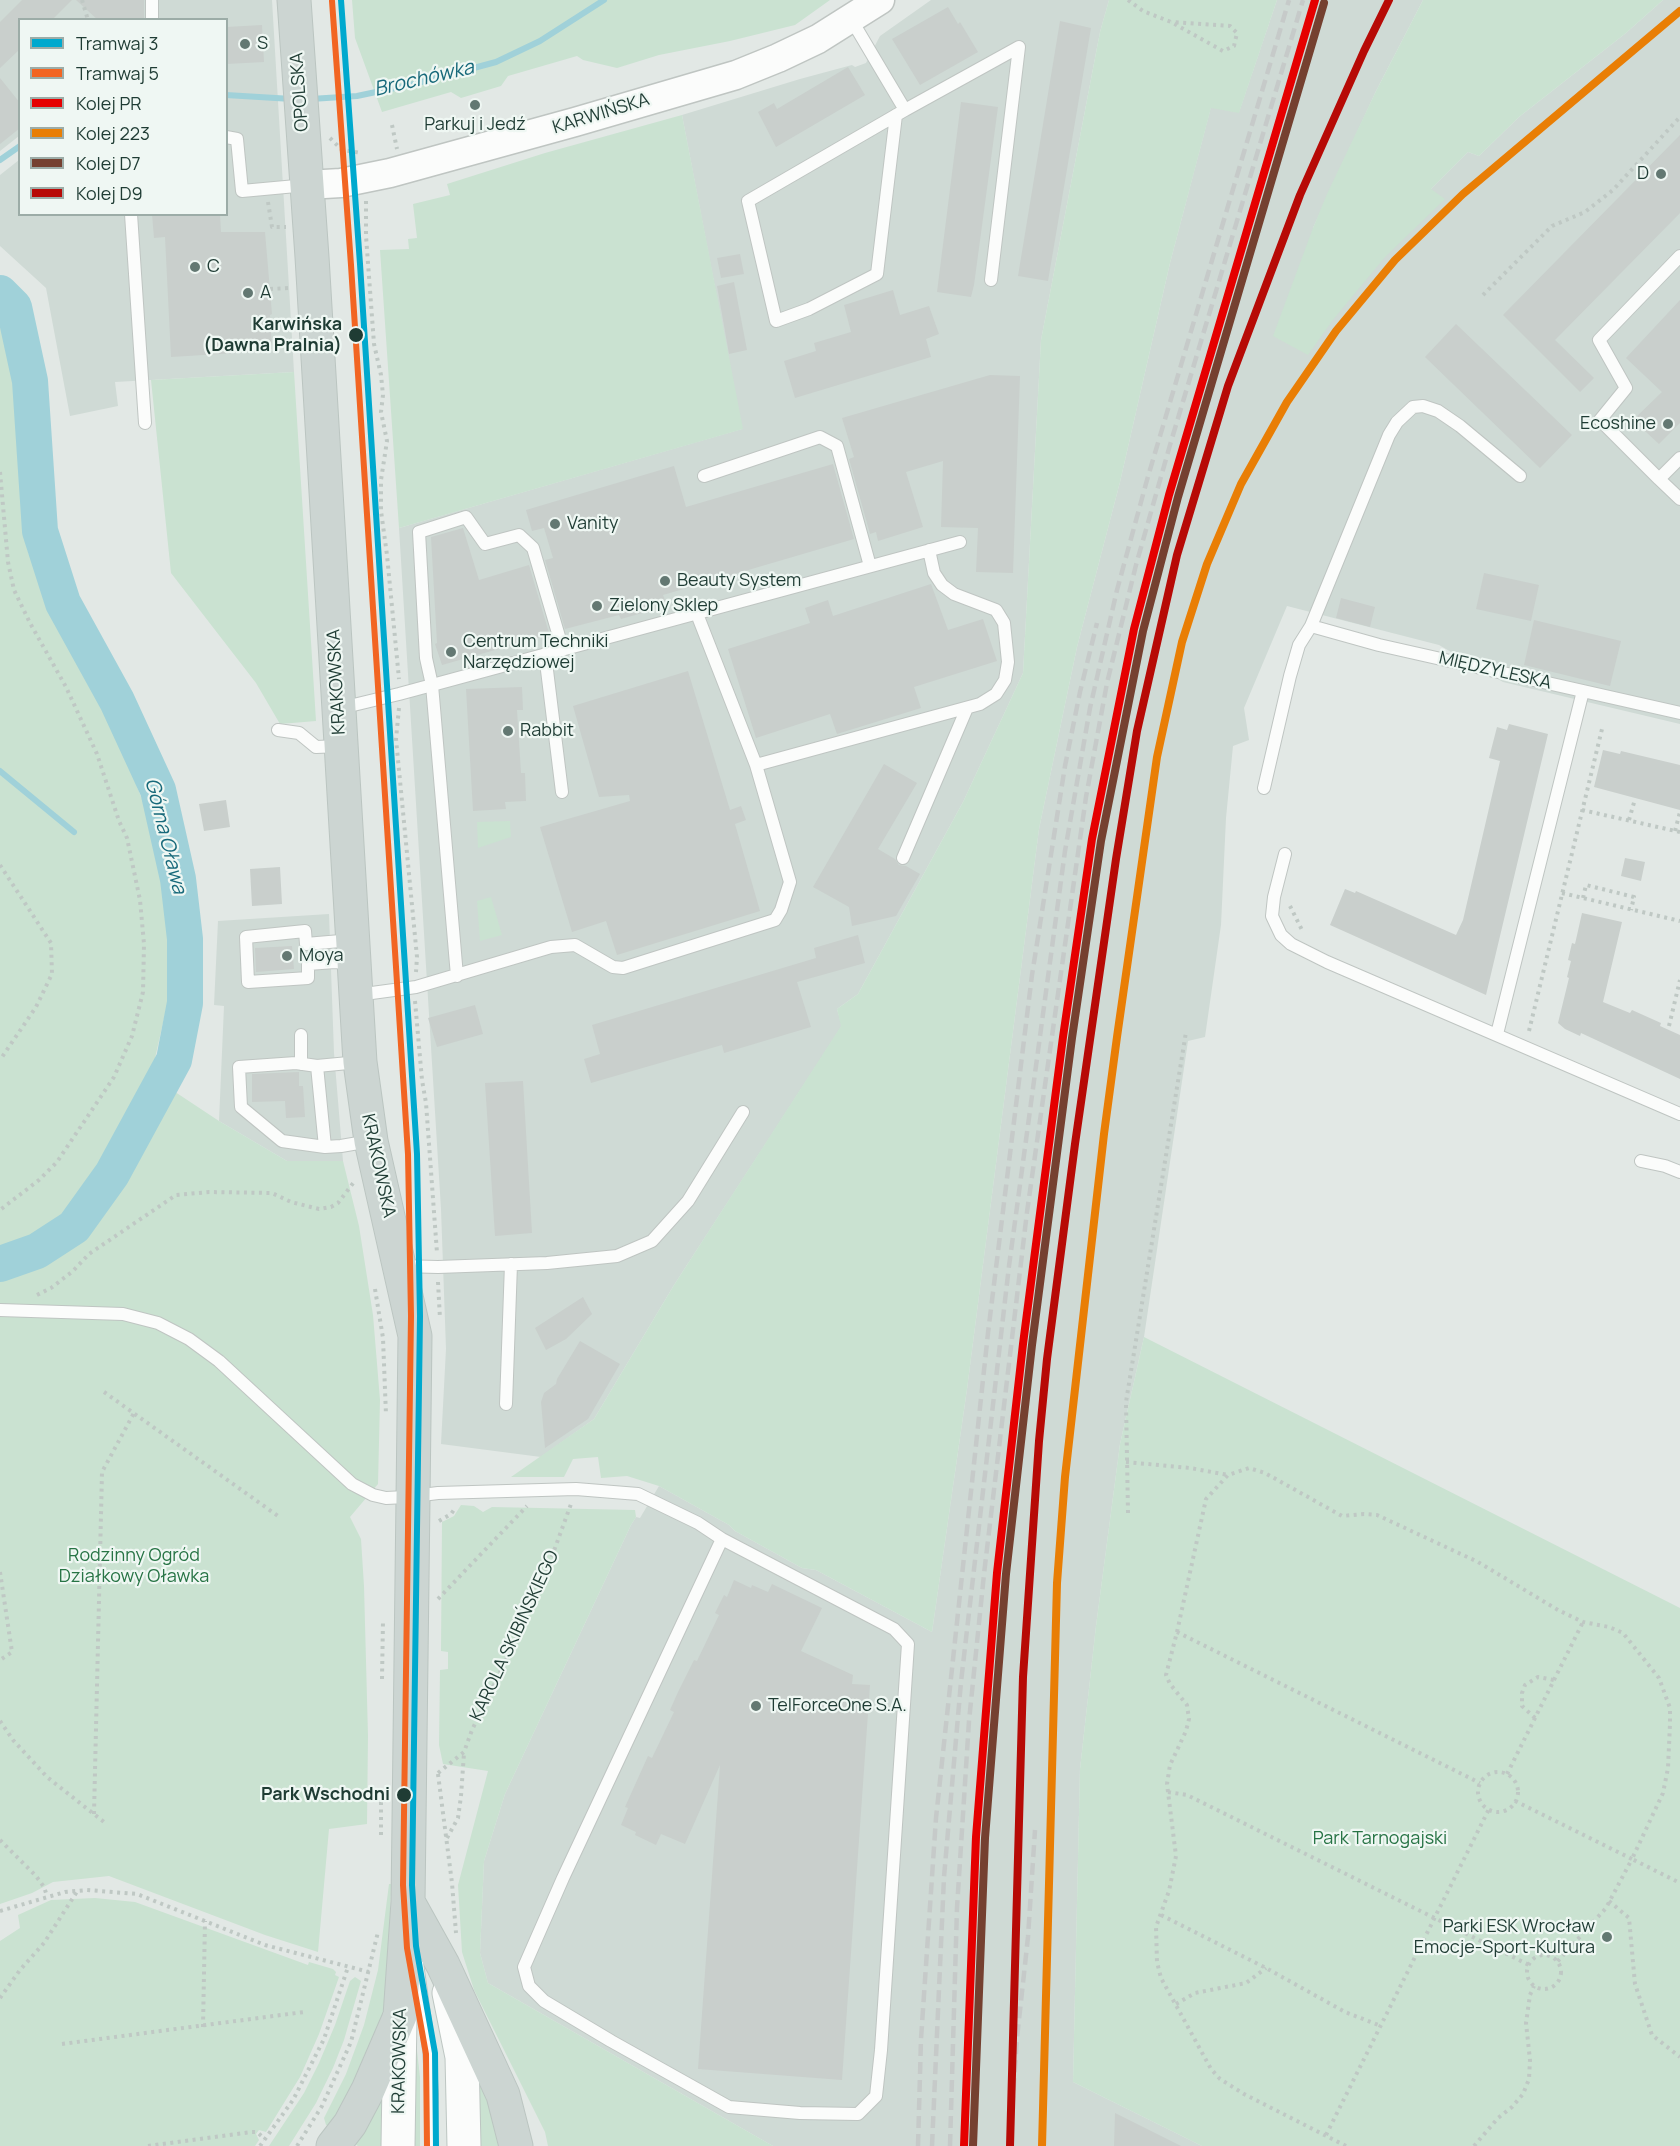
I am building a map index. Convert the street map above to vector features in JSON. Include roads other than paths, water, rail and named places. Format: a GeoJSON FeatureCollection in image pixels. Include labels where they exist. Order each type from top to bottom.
{"type":"FeatureCollection","features":[{"type":"Feature","properties":{"kind":"main road","name":"OPOLSKA"},"geometry":{"type":"LineString","coordinates":[[294,0],[306,185]]}},
{"type":"Feature","properties":{"kind":"main road","name":"KRAKOWSKA"},"geometry":{"type":"LineString","coordinates":[[306,185],[360,1062],[387,1274],[416,1336],[408,1902],[400,2016],[398,2146]]}},
{"type":"Feature","properties":{"kind":"main road"},"geometry":{"type":"LineString","coordinates":[[408,1902],[443,1965],[503,2095],[516,2146]]}},
{"type":"Feature","properties":{"kind":"main road"},"geometry":{"type":"LineString","coordinates":[[443,1965],[462,2057],[464,2146]]}},
{"type":"Feature","properties":{"kind":"main road"},"geometry":{"type":"LineString","coordinates":[[333,2146],[350,2124],[368,2090],[400,2016]]}},
{"type":"Feature","properties":{"kind":"street","name":"KARWIŃSKA"},"geometry":{"type":"LineString","coordinates":[[306,185],[341,183],[390,173],[575,123],[736,75],[818,39],[880,0]]}},
{"type":"Feature","properties":{"kind":"lane"},"geometry":{"type":"LineString","coordinates":[[152,0],[152,18]]}},
{"type":"Feature","properties":{"kind":"lane"},"geometry":{"type":"LineString","coordinates":[[851,19],[901,112],[877,274],[808,309],[776,321],[748,201],[901,112],[1019,47],[991,280]]}},
{"type":"Feature","properties":{"kind":"lane"},"geometry":{"type":"LineString","coordinates":[[228,137],[237,139],[242,190],[306,185]]}},
{"type":"Feature","properties":{"kind":"lane"},"geometry":{"type":"LineString","coordinates":[[131,216],[145,423]]}},
{"type":"Feature","properties":{"kind":"lane"},"geometry":{"type":"LineString","coordinates":[[1680,256],[1599,340],[1626,388],[1600,420],[1680,499]]}},
{"type":"Feature","properties":{"kind":"lane"},"geometry":{"type":"LineString","coordinates":[[1264,788],[1299,645],[1311,626],[1389,435],[1397,422],[1408,409],[1422,406],[1445,415],[1520,476]]}},
{"type":"Feature","properties":{"kind":"lane"},"geometry":{"type":"LineString","coordinates":[[704,476],[819,438],[837,446],[870,566]]}},
{"type":"Feature","properties":{"kind":"lane"},"geometry":{"type":"LineString","coordinates":[[1659,479],[1680,458]]}},
{"type":"Feature","properties":{"kind":"lane"},"geometry":{"type":"LineString","coordinates":[[457,976],[432,685],[426,658],[419,532],[466,517],[484,544],[519,535],[533,548],[563,650]]}},
{"type":"Feature","properties":{"kind":"lane"},"geometry":{"type":"LineString","coordinates":[[339,709],[960,542]]}},
{"type":"Feature","properties":{"kind":"lane"},"geometry":{"type":"LineString","coordinates":[[756,765],[967,708],[980,704],[996,694],[1005,680],[1008,662],[1004,623],[996,610],[954,594],[942,585],[934,573],[929,550]]}},
{"type":"Feature","properties":{"kind":"lane"},"geometry":{"type":"LineString","coordinates":[[308,964],[334,962],[416,987],[551,947],[575,945],[613,967],[622,968],[775,921],[782,910],[790,882],[756,765],[697,614]]}},
{"type":"Feature","properties":{"kind":"lane","name":"MIĘDZYLESKA"},"geometry":{"type":"LineString","coordinates":[[1311,626],[1379,645],[1680,713]]}},
{"type":"Feature","properties":{"kind":"lane"},"geometry":{"type":"LineString","coordinates":[[545,654],[562,792]]}},
{"type":"Feature","properties":{"kind":"lane"},"geometry":{"type":"LineString","coordinates":[[1497,1034],[1583,691]]}},
{"type":"Feature","properties":{"kind":"lane"},"geometry":{"type":"LineString","coordinates":[[903,858],[967,708]]}},
{"type":"Feature","properties":{"kind":"lane"},"geometry":{"type":"LineString","coordinates":[[278,730],[299,733],[316,747],[341,746]]}},
{"type":"Feature","properties":{"kind":"lane"},"geometry":{"type":"LineString","coordinates":[[1284,854],[1272,916],[1281,935],[1291,944],[1680,1114]]}},
{"type":"Feature","properties":{"kind":"lane"},"geometry":{"type":"LineString","coordinates":[[304,931],[306,944],[308,978],[248,982],[246,937],[304,931]]}},
{"type":"Feature","properties":{"kind":"lane"},"geometry":{"type":"LineString","coordinates":[[306,944],[355,967]]}},
{"type":"Feature","properties":{"kind":"lane"},"geometry":{"type":"LineString","coordinates":[[301,1035],[301,1064]]}},
{"type":"Feature","properties":{"kind":"lane"},"geometry":{"type":"LineString","coordinates":[[360,1062],[317,1066],[301,1064],[239,1067],[242,1107],[282,1142],[325,1147],[371,1141]]}},
{"type":"Feature","properties":{"kind":"lane"},"geometry":{"type":"LineString","coordinates":[[317,1066],[325,1147]]}},
{"type":"Feature","properties":{"kind":"lane"},"geometry":{"type":"LineString","coordinates":[[387,1274],[417,1268],[617,1256],[652,1241],[688,1201],[743,1112]]}},
{"type":"Feature","properties":{"kind":"lane"},"geometry":{"type":"LineString","coordinates":[[1641,1161],[1680,1172]]}},
{"type":"Feature","properties":{"kind":"lane"},"geometry":{"type":"LineString","coordinates":[[506,1404],[511,1264]]}},
{"type":"Feature","properties":{"kind":"lane"},"geometry":{"type":"LineString","coordinates":[[0,1310],[114,1313],[158,1323],[189,1339],[219,1361],[352,1484],[373,1495],[386,1498],[450,1492],[576,1489],[638,1494],[698,1523],[722,1539],[894,1629],[908,1644],[881,2050],[876,2096],[858,2114],[800,2113],[729,2107],[544,2001],[529,1986],[524,1967],[563,1878],[722,1539]]}},
{"type":"Feature","properties":{"kind":"lane"},"geometry":{"type":"LineString","coordinates":[[408,1902],[429,2050],[432,2094],[431,2146]]}},
{"type":"Feature","properties":{"kind":"waterway","name":"Brochówka"},"geometry":{"type":"LineString","coordinates":[[311,99],[357,96],[414,84],[496,62],[540,41],[604,0]]}},
{"type":"Feature","properties":{"kind":"waterway","name":"Brochówka"},"geometry":{"type":"LineString","coordinates":[[228,95],[292,99]]}},
{"type":"Feature","properties":{"kind":"waterway","name":"Brochówka"},"geometry":{"type":"LineString","coordinates":[[0,160],[18,147]]}},
{"type":"Feature","properties":{"kind":"waterway","name":"Górna Oława"},"geometry":{"type":"LineString","coordinates":[[0,293],[14,307],[30,381],[40,531],[63,603],[117,701],[158,790],[178,879],[185,939],[185,1003],[174,1060],[112,1174],[74,1227],[37,1251],[0,1264]]}},
{"type":"Feature","properties":{"kind":"waterway"},"geometry":{"type":"LineString","coordinates":[[0,771],[74,832]]}},
{"type":"Feature","properties":{"kind":"railway"},"geometry":{"type":"LineString","coordinates":[[932,2146],[944,1877],[961,1682],[1009,1266],[1065,851],[1090,708],[1117,590],[1147,480],[1289,0]]}},
{"type":"Feature","properties":{"kind":"railway"},"geometry":{"type":"LineString","coordinates":[[950,2146],[957,1908],[969,1721],[1027,1212],[1086,797],[1107,683],[1136,565],[1303,0]]}},
{"type":"Feature","properties":{"kind":"railway"},"geometry":{"type":"LineString","coordinates":[[918,2146],[921,2039],[936,1818],[988,1333],[1032,975],[1065,766],[1097,623]]}},
{"type":"Feature","properties":{"kind":"railway"},"geometry":{"type":"LineString","coordinates":[[1010,2144],[1035,1830]]}},
{"type":"Feature","properties":{"kind":"tram line","name":"3"},"geometry":{"type":"LineString","coordinates":[[341,0],[417,1154],[420,1316],[412,1885],[416,1946],[435,2053],[436,2146]]}},
{"type":"Feature","properties":{"kind":"tram line","name":"5"},"geometry":{"type":"LineString","coordinates":[[332,1],[408,1154],[411,1316],[403,1885],[407,1948],[426,2054],[427,2146]]}},
{"type":"Feature","properties":{"kind":"rail line","name":"PR"},"geometry":{"type":"LineString","coordinates":[[964,2146],[976,1837],[997,1573],[1023,1344],[1063,1037],[1092,839],[1134,629],[1169,495],[1315,0]]}},
{"type":"Feature","properties":{"kind":"rail line","name":"D9"},"geometry":{"type":"LineString","coordinates":[[1010,2146],[1023,1677],[1039,1441],[1047,1359],[1075,1144],[1137,731],[1177,555],[1228,386],[1300,195],[1389,0]]}},
{"type":"Feature","properties":{"kind":"rail line","name":"D7"},"geometry":{"type":"LineString","coordinates":[[973,2146],[985,1838],[1006,1574],[1032,1345],[1072,1038],[1101,841],[1143,631],[1178,497],[1324,3]]}},
{"type":"Feature","properties":{"kind":"rail line","name":"223"},"geometry":{"type":"LineString","coordinates":[[1042,2146],[1057,1583],[1065,1477],[1117,1037],[1157,757],[1182,642],[1207,564],[1241,484],[1287,402],[1336,331],[1395,260],[1463,194],[1680,11]]}},
{"type":"Feature","properties":{"kind":"place","name":"S"},"geometry":{"type":"Point","coordinates":[245,44]}},
{"type":"Feature","properties":{"kind":"place","name":"Parkuj i Jedź"},"geometry":{"type":"Point","coordinates":[475,105]}},
{"type":"Feature","properties":{"kind":"place","name":"D"},"geometry":{"type":"Point","coordinates":[1661,174]}},
{"type":"Feature","properties":{"kind":"place","name":"C"},"geometry":{"type":"Point","coordinates":[195,267]}},
{"type":"Feature","properties":{"kind":"place","name":"A"},"geometry":{"type":"Point","coordinates":[248,293]}},
{"type":"Feature","properties":{"kind":"place","name":"Karwińska (Dawna Pralnia)"},"geometry":{"type":"Point","coordinates":[356,335]}},
{"type":"Feature","properties":{"kind":"place","name":"Ecoshine"},"geometry":{"type":"Point","coordinates":[1668,424]}},
{"type":"Feature","properties":{"kind":"place","name":"Vanity"},"geometry":{"type":"Point","coordinates":[555,524]}},
{"type":"Feature","properties":{"kind":"place","name":"Beauty System"},"geometry":{"type":"Point","coordinates":[665,581]}},
{"type":"Feature","properties":{"kind":"place","name":"Zielony Sklep"},"geometry":{"type":"Point","coordinates":[597,606]}},
{"type":"Feature","properties":{"kind":"place","name":"Centrum Techniki Narzędziowej"},"geometry":{"type":"Point","coordinates":[451,652]}},
{"type":"Feature","properties":{"kind":"place","name":"Rabbit"},"geometry":{"type":"Point","coordinates":[508,731]}},
{"type":"Feature","properties":{"kind":"place","name":"Moya"},"geometry":{"type":"Point","coordinates":[287,956]}},
{"type":"Feature","properties":{"kind":"place","name":"TelForceOne S.A."},"geometry":{"type":"Point","coordinates":[756,1706]}},
{"type":"Feature","properties":{"kind":"place","name":"Park Wschodni"},"geometry":{"type":"Point","coordinates":[404,1795]}},
{"type":"Feature","properties":{"kind":"place","name":"Parki ESK Wrocław Emocje-Sport-Kultura"},"geometry":{"type":"Point","coordinates":[1607,1937]}},
{"type":"Feature","properties":{"kind":"park label","name":"Rodzinny Ogród Działkowy Oławka"},"geometry":{"type":"Point","coordinates":[134,1566]}},
{"type":"Feature","properties":{"kind":"park label","name":"Park Tarnogajski"},"geometry":{"type":"Point","coordinates":[1380,1839]}}]}
